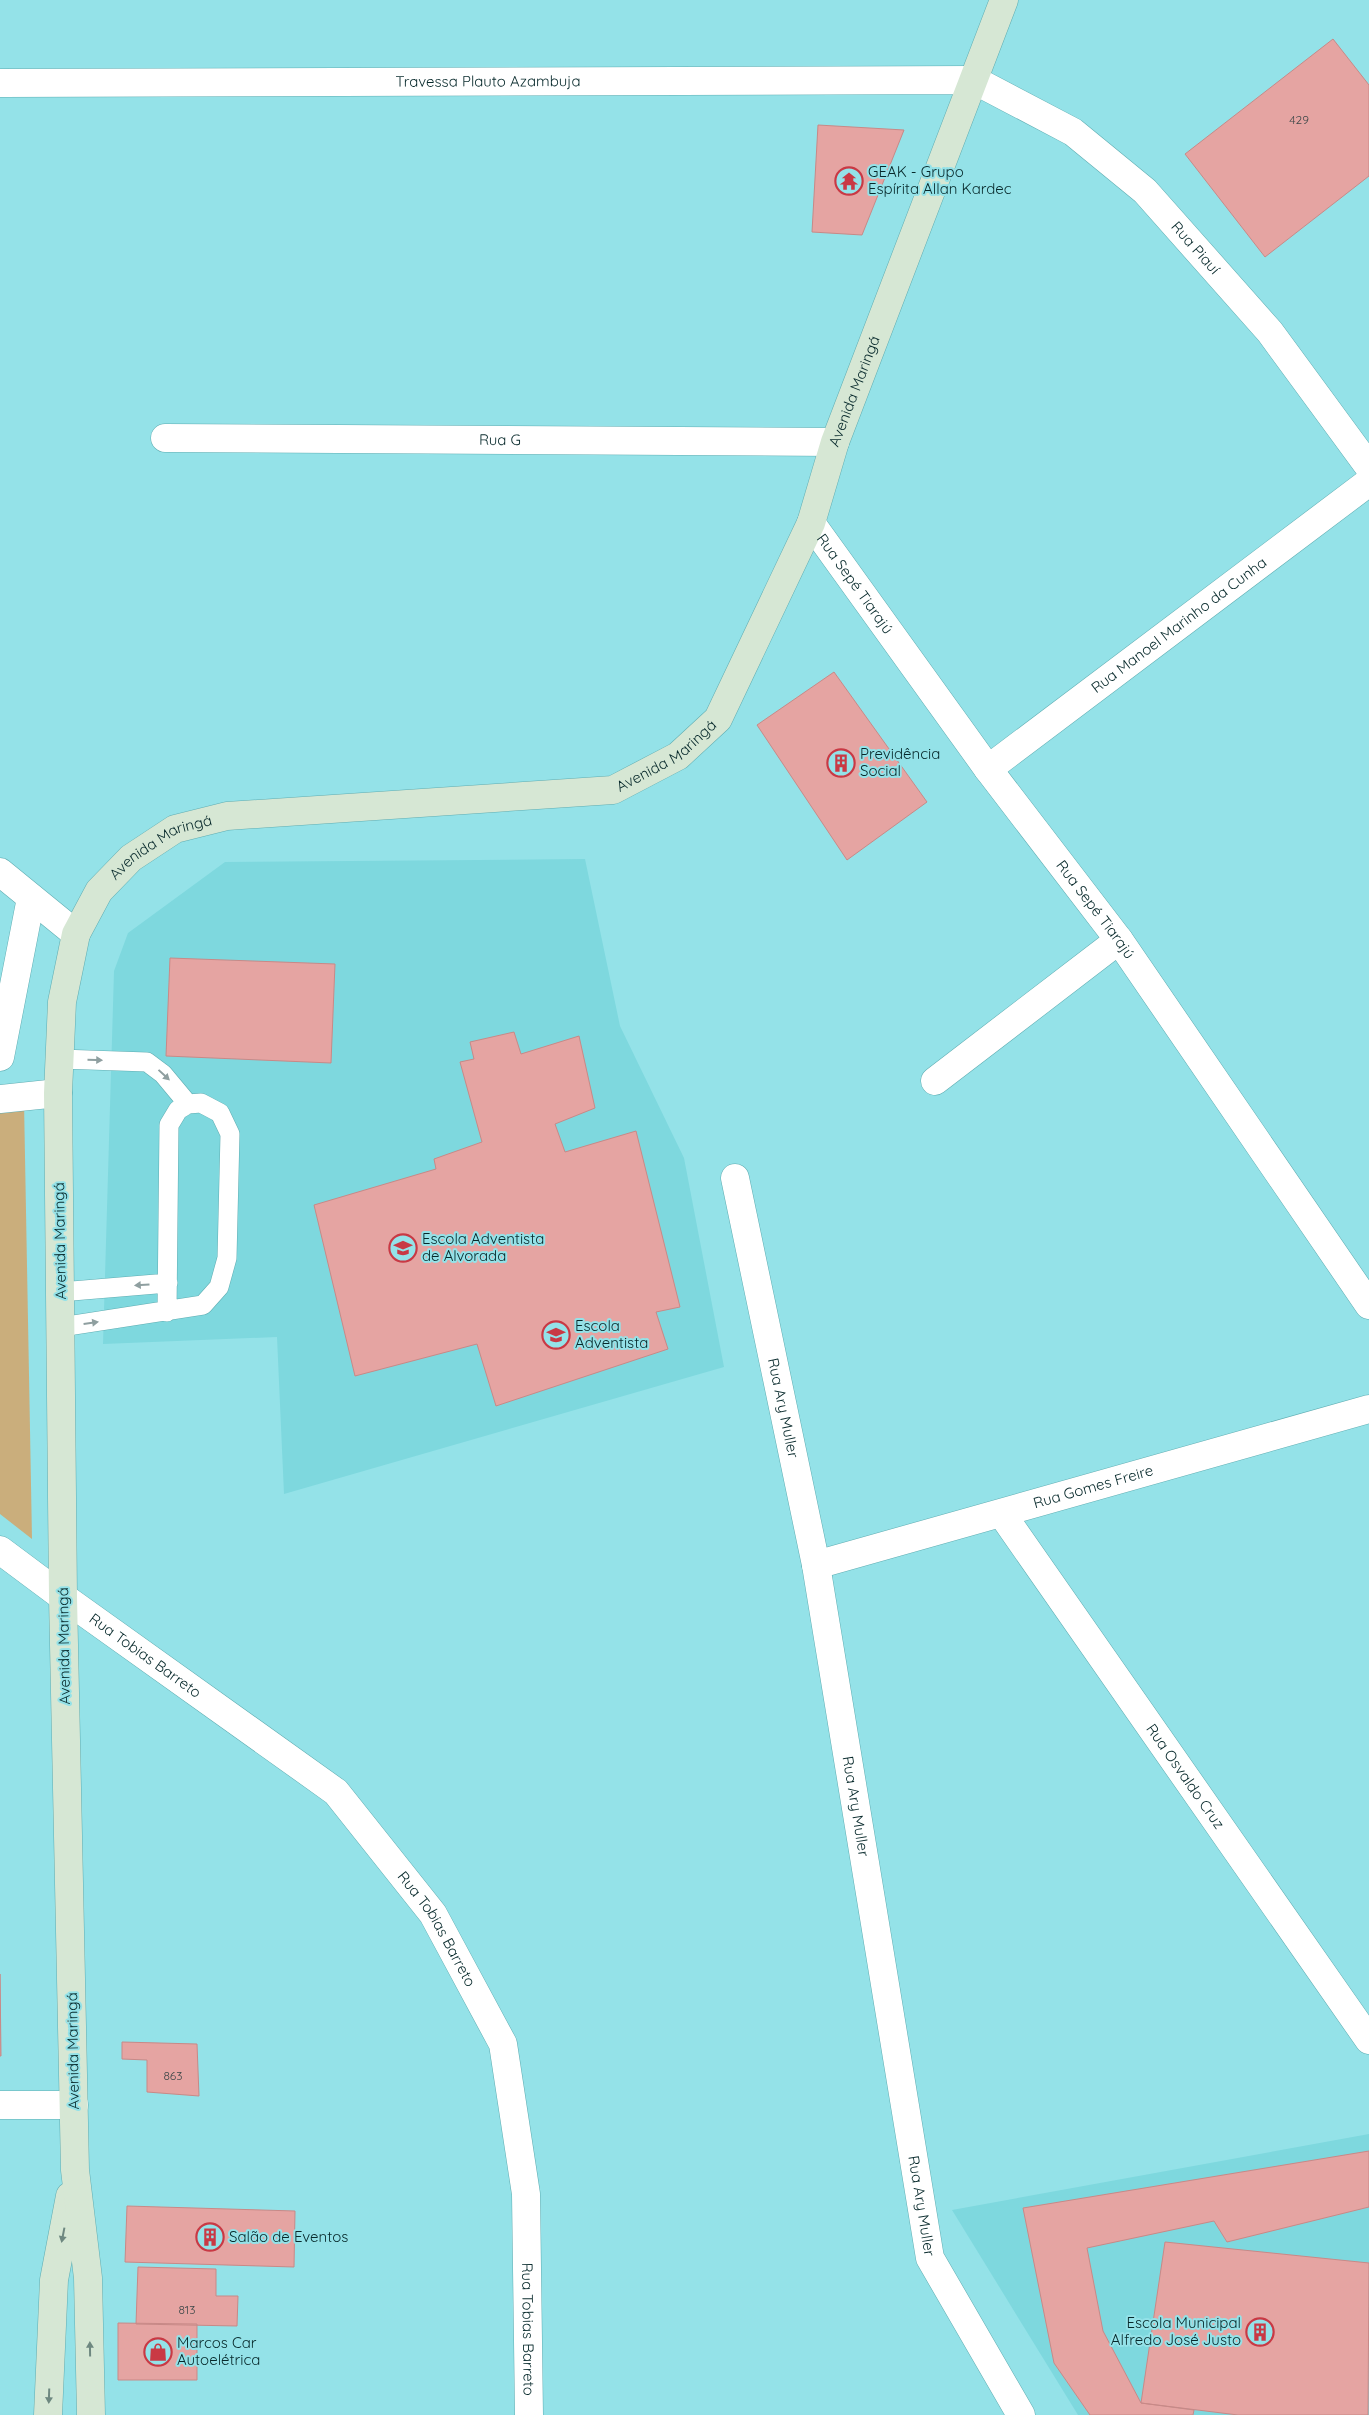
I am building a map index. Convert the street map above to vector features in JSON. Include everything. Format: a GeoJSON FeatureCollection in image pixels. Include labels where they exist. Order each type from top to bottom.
{"type":"FeatureCollection","features":[{"type":"Feature","properties":{"kind":"main road","name":"Avenida Maringá"},"geometry":{"type":"LineString","coordinates":[[91,2415],[88,2278],[75,2170],[63,1597],[58,1094],[62,1002],[76,934],[99,891],[131,858],[175,829],[227,816],[613,790],[678,756],[718,719],[811,523],[835,442],[1004,0]]}},
{"type":"Feature","properties":{"kind":"main road","name":"Avenida Maringá"},"geometry":{"type":"LineString","coordinates":[[48,2415],[54,2280],[75,2170]]}},
{"type":"Feature","properties":{"kind":"street","name":"Travessa Plauto Azambuja"},"geometry":{"type":"LineString","coordinates":[[0,83],[974,80]]}},
{"type":"Feature","properties":{"kind":"street","name":"Rua Piauí"},"geometry":{"type":"LineString","coordinates":[[974,80],[1073,132],[1145,191],[1270,332],[1369,467]]}},
{"type":"Feature","properties":{"kind":"street","name":"Rua G"},"geometry":{"type":"LineString","coordinates":[[165,438],[835,442]]}},
{"type":"Feature","properties":{"kind":"street","name":"Rua Manoel Marinho da Cunha"},"geometry":{"type":"LineString","coordinates":[[988,769],[1369,482]]}},
{"type":"Feature","properties":{"kind":"street","name":"Rua Sepé Tiarajú"},"geometry":{"type":"LineString","coordinates":[[811,523],[988,769],[1119,940],[1369,1305]]}},
{"type":"Feature","properties":{"kind":"street"},"geometry":{"type":"LineString","coordinates":[[0,872],[76,934]]}},
{"type":"Feature","properties":{"kind":"street"},"geometry":{"type":"LineString","coordinates":[[0,1057],[31,898]]}},
{"type":"Feature","properties":{"kind":"street"},"geometry":{"type":"LineString","coordinates":[[935,1081],[1119,940]]}},
{"type":"Feature","properties":{"kind":"street"},"geometry":{"type":"LineString","coordinates":[[0,1099],[58,1094]]}},
{"type":"Feature","properties":{"kind":"street","name":"Rua Ary Muller"},"geometry":{"type":"LineString","coordinates":[[735,1178],[816,1565],[930,2258],[1021,2415]]}},
{"type":"Feature","properties":{"kind":"street","name":"Rua Gomes Freire"},"geometry":{"type":"LineString","coordinates":[[816,1565],[1369,1409]]}},
{"type":"Feature","properties":{"kind":"street","name":"Rua Osvaldo Cruz"},"geometry":{"type":"LineString","coordinates":[[1002,1514],[1369,2040]]}},
{"type":"Feature","properties":{"kind":"street","name":"Rua Tobias Barreto"},"geometry":{"type":"LineString","coordinates":[[0,1550],[336,1792],[433,1914],[503,2044],[526,2194],[529,2415]]}},
{"type":"Feature","properties":{"kind":"street"},"geometry":{"type":"LineString","coordinates":[[0,2105],[74,2105]]}},
{"type":"Feature","properties":{"kind":"lane"},"geometry":{"type":"LineString","coordinates":[[60,1059],[147,1062],[164,1074],[188,1104]]}},
{"type":"Feature","properties":{"kind":"lane"},"geometry":{"type":"LineString","coordinates":[[61,1327],[167,1312],[203,1305],[219,1287],[227,1258],[230,1134],[220,1113],[201,1103],[188,1104],[178,1110],[169,1125],[167,1312]]}},
{"type":"Feature","properties":{"kind":"lane"},"geometry":{"type":"LineString","coordinates":[[60,1292],[168,1283]]}},
{"type":"Feature","properties":{"kind":"shaded area","name":"Escola Adventista de Alvorada"},"geometry":{"type":"Polygon","coordinates":[[[585,859],[620,1026],[684,1158],[724,1367],[284,1494],[277,1337],[103,1344],[114,971],[128,933],[225,862],[585,859]]]}},
{"type":"Feature","properties":{"kind":"shaded area"},"geometry":{"type":"Polygon","coordinates":[[[24,1102],[32,1539],[0,1514],[0,1106],[24,1102]]]}},
{"type":"Feature","properties":{"kind":"shaded area"},"geometry":{"type":"Polygon","coordinates":[[[1369,2134],[1369,2415],[1078,2415],[952,2210],[1369,2134]]]}},
{"type":"Feature","properties":{"kind":"building"},"geometry":{"type":"Polygon","coordinates":[[[1333,39],[1369,85],[1369,176],[1265,257],[1185,154],[1333,39]]]}},
{"type":"Feature","properties":{"kind":"building","name":"GEAK - Grupo Espírita Allan Kardec"},"geometry":{"type":"Polygon","coordinates":[[[818,125],[904,130],[862,235],[812,232],[818,125]]]}},
{"type":"Feature","properties":{"kind":"building","name":"Previdência Social"},"geometry":{"type":"Polygon","coordinates":[[[834,672],[927,802],[847,860],[757,725],[834,672]]]}},
{"type":"Feature","properties":{"kind":"building"},"geometry":{"type":"Polygon","coordinates":[[[170,958],[335,964],[331,1063],[166,1056],[170,958]]]}},
{"type":"Feature","properties":{"kind":"building"},"geometry":{"type":"Polygon","coordinates":[[[514,1032],[521,1054],[579,1036],[595,1108],[555,1124],[565,1152],[636,1131],[680,1307],[656,1312],[668,1349],[496,1406],[477,1344],[355,1376],[314,1205],[436,1169],[434,1159],[482,1142],[460,1062],[474,1059],[470,1042],[514,1032]]]}},
{"type":"Feature","properties":{"kind":"building"},"geometry":{"type":"Polygon","coordinates":[[[0,1974],[1,2056],[0,2056],[0,1974]]]}},
{"type":"Feature","properties":{"kind":"building"},"geometry":{"type":"Polygon","coordinates":[[[122,2042],[197,2044],[199,2096],[147,2092],[147,2060],[122,2059],[122,2042]]]}},
{"type":"Feature","properties":{"kind":"building"},"geometry":{"type":"Polygon","coordinates":[[[1369,2151],[1369,2207],[1227,2242],[1214,2221],[1087,2248],[1103,2331],[1141,2403],[1194,2410],[1193,2415],[1090,2415],[1054,2363],[1023,2208],[1369,2151]]]}},
{"type":"Feature","properties":{"kind":"building","name":"Salão de Eventos"},"geometry":{"type":"Polygon","coordinates":[[[127,2206],[295,2211],[294,2267],[125,2262],[127,2206]]]}},
{"type":"Feature","properties":{"kind":"building","name":"Escola Municipal Alfredo José Justo"},"geometry":{"type":"Polygon","coordinates":[[[1165,2242],[1369,2263],[1368,2415],[1238,2415],[1141,2403],[1165,2242]]]}},
{"type":"Feature","properties":{"kind":"building"},"geometry":{"type":"Polygon","coordinates":[[[138,2267],[216,2269],[216,2296],[238,2296],[237,2326],[136,2324],[138,2267]]]}},
{"type":"Feature","properties":{"kind":"building","name":"Marcos Car Autoelétrica"},"geometry":{"type":"Polygon","coordinates":[[[118,2323],[197,2324],[197,2380],[118,2380],[118,2323]]]}},
{"type":"Feature","properties":{"kind":"place","name":"GEAK - Grupo Espírita Allan Kardec"},"geometry":{"type":"Point","coordinates":[849,181]}},
{"type":"Feature","properties":{"kind":"place","name":"Previdência Social"},"geometry":{"type":"Point","coordinates":[841,763]}},
{"type":"Feature","properties":{"kind":"place","name":"Escola Adventista de Alvorada"},"geometry":{"type":"Point","coordinates":[403,1248]}},
{"type":"Feature","properties":{"kind":"place","name":"Escola Adventista"},"geometry":{"type":"Point","coordinates":[556,1335]}},
{"type":"Feature","properties":{"kind":"place","name":"Salão de Eventos"},"geometry":{"type":"Point","coordinates":[210,2237]}},
{"type":"Feature","properties":{"kind":"place","name":"Escola Municipal Alfredo José Justo"},"geometry":{"type":"Point","coordinates":[1260,2332]}},
{"type":"Feature","properties":{"kind":"place","name":"Marcos Car Autoelétrica"},"geometry":{"type":"Point","coordinates":[158,2352]}}]}
